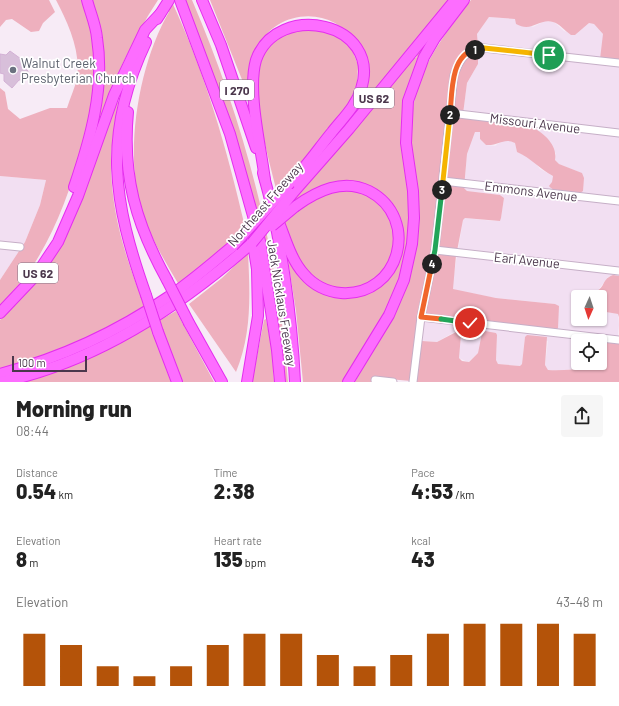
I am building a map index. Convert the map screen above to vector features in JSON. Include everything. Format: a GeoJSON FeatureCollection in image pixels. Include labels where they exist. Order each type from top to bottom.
{"type":"FeatureCollection","features":[{"type":"Feature","properties":{"kind":"highway"},"geometry":{"type":"LineString","coordinates":[[58,242],[87,149],[96,108],[99,62],[97,37],[86,0]]}},
{"type":"Feature","properties":{"kind":"highway"},"geometry":{"type":"LineString","coordinates":[[58,242],[78,196],[114,94],[145,30],[160,14],[170,0]]}},
{"type":"Feature","properties":{"kind":"highway","name":"Jack Nicklaus Freeway"},"geometry":{"type":"LineString","coordinates":[[180,0],[230,134],[262,248],[277,350],[280,382]]}},
{"type":"Feature","properties":{"kind":"highway","name":"Jack Nicklaus Freeway"},"geometry":{"type":"LineString","coordinates":[[202,0],[221,45],[242,104],[265,180],[287,300],[295,382]]}},
{"type":"Feature","properties":{"kind":"highway","name":"Northeast Freeway"},"geometry":{"type":"LineString","coordinates":[[2,382],[62,363],[105,346],[191,294],[233,260],[252,243],[292,194],[349,129],[455,0]]}},
{"type":"Feature","properties":{"kind":"highway"},"geometry":{"type":"LineString","coordinates":[[348,382],[389,315],[404,280],[412,244],[414,218],[413,191],[406,143],[408,101],[424,56],[435,38],[464,0]]}},
{"type":"Feature","properties":{"kind":"highway"},"geometry":{"type":"LineString","coordinates":[[160,14],[142,50],[125,97],[118,130],[117,180],[126,236],[158,332],[177,382]]}},
{"type":"Feature","properties":{"kind":"highway"},"geometry":{"type":"LineString","coordinates":[[0,374],[59,355],[130,321],[169,297],[233,246],[309,163],[349,111],[361,89],[362,66],[355,44],[339,28],[319,20],[303,19],[282,27],[266,41],[256,61],[254,76],[255,99],[265,180]]}},
{"type":"Feature","properties":{"kind":"highway"},"geometry":{"type":"LineString","coordinates":[[129,88],[126,138],[127,164],[130,188],[142,231],[189,323],[222,382]]}},
{"type":"Feature","properties":{"kind":"highway"},"geometry":{"type":"LineString","coordinates":[[252,243],[296,206],[310,196],[336,186],[350,185],[363,188],[374,194],[391,210],[398,227],[398,250],[392,267],[384,277],[373,286],[359,292],[336,292],[321,287],[312,282],[303,274],[295,261],[269,199]]}},
{"type":"Feature","properties":{"kind":"highway"},"geometry":{"type":"LineString","coordinates":[[247,382],[256,332],[258,306],[257,269],[249,204]]}},
{"type":"Feature","properties":{"kind":"highway","name":"US 62"},"geometry":{"type":"LineString","coordinates":[[0,313],[36,275],[58,242]]}},
{"type":"Feature","properties":{"kind":"street"},"geometry":{"type":"LineString","coordinates":[[413,382],[421,317],[435,250],[454,75],[460,59],[471,50],[484,48],[619,63]]}},
{"type":"Feature","properties":{"kind":"street","name":"Missouri Avenue"},"geometry":{"type":"LineString","coordinates":[[450,113],[619,133]]}},
{"type":"Feature","properties":{"kind":"street","name":"Emmons Avenue"},"geometry":{"type":"LineString","coordinates":[[443,181],[619,201]]}},
{"type":"Feature","properties":{"kind":"street"},"geometry":{"type":"LineString","coordinates":[[0,245],[20,247]]}},
{"type":"Feature","properties":{"kind":"street","name":"Earl Avenue"},"geometry":{"type":"LineString","coordinates":[[435,250],[619,270]]}},
{"type":"Feature","properties":{"kind":"street"},"geometry":{"type":"LineString","coordinates":[[421,317],[619,340]]}},
{"type":"Feature","properties":{"kind":"street"},"geometry":{"type":"LineString","coordinates":[[375,380],[393,382]]}},
{"type":"Feature","properties":{"kind":"shaded area"},"geometry":{"type":"Polygon","coordinates":[[[0,0],[49,0],[55,12],[43,23],[39,31],[31,32],[12,19],[6,20],[0,27],[0,0]]]}},
{"type":"Feature","properties":{"kind":"shaded area"},"geometry":{"type":"Polygon","coordinates":[[[56,0],[83,0],[95,53],[96,81],[94,101],[68,192],[51,233],[29,272],[0,308],[0,280],[25,242],[40,205],[46,180],[0,176],[0,88],[5,92],[8,109],[20,119],[50,108],[67,108],[77,78],[77,58],[69,28],[56,0]]]}},
{"type":"Feature","properties":{"kind":"shaded area"},"geometry":{"type":"Polygon","coordinates":[[[89,0],[158,0],[140,29],[125,58],[99,120],[97,120],[100,103],[89,0]]]}},
{"type":"Feature","properties":{"kind":"shaded area"},"geometry":{"type":"Polygon","coordinates":[[[163,0],[171,0],[205,83],[223,140],[245,227],[229,244],[179,285],[158,248],[144,219],[136,186],[134,161],[134,135],[142,81],[158,33],[169,12],[163,0]]]}},
{"type":"Feature","properties":{"kind":"shaded area"},"geometry":{"type":"Polygon","coordinates":[[[183,0],[192,0],[228,92],[243,139],[267,235],[283,333],[288,382],[285,382],[274,289],[226,111],[208,61],[183,0]]]}},
{"type":"Feature","properties":{"kind":"shaded area"},"geometry":{"type":"Polygon","coordinates":[[[210,0],[449,0],[341,130],[340,128],[364,83],[357,48],[352,36],[348,32],[335,23],[313,17],[290,19],[280,24],[271,30],[257,49],[249,97],[210,0]]]}},
{"type":"Feature","properties":{"kind":"shaded area"},"geometry":{"type":"Polygon","coordinates":[[[471,0],[619,0],[619,62],[600,59],[603,34],[594,24],[589,23],[575,35],[571,35],[560,25],[553,22],[548,21],[527,27],[516,24],[515,19],[489,17],[477,34],[478,46],[459,58],[452,71],[434,237],[429,268],[419,305],[411,381],[377,378],[373,382],[355,382],[393,315],[408,281],[413,262],[417,242],[418,220],[411,130],[413,108],[417,89],[433,53],[471,0]]]}},
{"type":"Feature","properties":{"kind":"shaded area"},"geometry":{"type":"Polygon","coordinates":[[[489,17],[515,19],[533,27],[545,21],[554,22],[564,31],[575,35],[589,23],[594,24],[603,34],[619,62],[619,276],[608,277],[598,290],[571,290],[571,326],[607,326],[607,312],[618,314],[619,325],[617,342],[607,342],[607,334],[571,334],[571,369],[563,371],[548,370],[545,365],[548,341],[525,337],[522,364],[520,366],[498,364],[496,360],[497,335],[482,333],[478,353],[468,362],[459,358],[461,335],[454,332],[437,342],[415,340],[418,314],[555,304],[496,298],[459,291],[453,289],[452,286],[463,220],[465,218],[500,221],[504,198],[500,195],[467,191],[464,188],[467,154],[475,132],[480,132],[480,139],[486,145],[495,146],[504,140],[510,140],[515,143],[517,152],[531,158],[540,169],[553,176],[552,182],[581,173],[559,164],[555,160],[556,153],[463,114],[467,83],[478,64],[477,34],[489,17]]]}},
{"type":"Feature","properties":{"kind":"shaded area"},"geometry":{"type":"Polygon","coordinates":[[[323,25],[351,47],[358,65],[357,85],[347,107],[277,192],[265,145],[258,106],[257,72],[260,60],[266,49],[279,33],[323,25]]]}},
{"type":"Feature","properties":{"kind":"shaded area"},"geometry":{"type":"Polygon","coordinates":[[[430,37],[415,69],[408,188],[410,217],[405,260],[400,280],[390,306],[344,382],[303,382],[296,311],[287,254],[295,268],[344,296],[389,275],[397,217],[357,184],[295,203],[294,199],[412,57],[416,58],[418,52],[430,37]]]}},
{"type":"Feature","properties":{"kind":"shaded area"},"geometry":{"type":"Polygon","coordinates":[[[478,52],[478,64],[467,83],[463,114],[454,111],[453,108],[456,76],[465,58],[478,52]]]}},
{"type":"Feature","properties":{"kind":"shaded area"},"geometry":{"type":"Polygon","coordinates":[[[116,102],[118,103],[111,156],[114,201],[121,238],[146,309],[74,344],[0,370],[0,320],[37,281],[116,102]]]}},
{"type":"Feature","properties":{"kind":"shaded area"},"geometry":{"type":"Polygon","coordinates":[[[455,117],[530,126],[544,135],[552,144],[555,160],[559,164],[582,173],[584,178],[583,191],[580,193],[568,193],[551,188],[549,186],[552,182],[553,176],[527,157],[517,152],[515,143],[511,141],[504,141],[486,145],[480,139],[480,132],[475,132],[467,154],[464,188],[467,191],[500,195],[504,198],[501,218],[500,221],[465,218],[463,220],[457,251],[439,248],[438,245],[452,119],[455,117]]]}},
{"type":"Feature","properties":{"kind":"shaded area"},"geometry":{"type":"Polygon","coordinates":[[[0,176],[46,180],[40,205],[25,242],[0,280],[0,176]]]}},
{"type":"Feature","properties":{"kind":"shaded area"},"geometry":{"type":"Polygon","coordinates":[[[340,189],[356,190],[368,195],[376,201],[389,217],[395,236],[393,256],[387,268],[378,278],[368,285],[356,288],[343,289],[331,287],[319,282],[308,274],[303,269],[296,256],[283,222],[309,200],[340,189]]]}},
{"type":"Feature","properties":{"kind":"shaded area"},"geometry":{"type":"Polygon","coordinates":[[[248,253],[249,313],[245,343],[236,372],[189,304],[222,278],[248,253]]]}},
{"type":"Feature","properties":{"kind":"shaded area"},"geometry":{"type":"Polygon","coordinates":[[[439,254],[456,255],[453,289],[496,298],[555,304],[559,306],[558,328],[555,331],[425,315],[424,309],[436,256],[439,254]]]}},
{"type":"Feature","properties":{"kind":"shaded area"},"geometry":{"type":"Polygon","coordinates":[[[613,275],[619,276],[619,317],[618,314],[607,312],[607,290],[598,290],[609,277],[613,275]]]}},
{"type":"Feature","properties":{"kind":"shaded area"},"geometry":{"type":"Polygon","coordinates":[[[176,311],[214,382],[181,382],[161,325],[152,330],[171,382],[25,382],[84,360],[176,311]]]}},
{"type":"Feature","properties":{"kind":"shaded area"},"geometry":{"type":"Polygon","coordinates":[[[266,319],[272,350],[274,382],[252,382],[264,320],[266,319]]]}},
{"type":"Feature","properties":{"kind":"shaded area"},"geometry":{"type":"Polygon","coordinates":[[[458,331],[461,335],[459,358],[462,361],[469,362],[478,353],[482,333],[485,331],[496,333],[496,360],[498,364],[520,366],[522,364],[525,337],[527,335],[547,337],[545,365],[548,370],[607,370],[607,341],[619,342],[619,382],[416,382],[422,341],[437,342],[458,331]]]}},
{"type":"Feature","properties":{"kind":"building","name":"Walnut Creek Presbyterian Church"},"geometry":{"type":"Polygon","coordinates":[[[10,51],[28,64],[24,68],[28,71],[26,79],[19,80],[12,88],[4,81],[4,74],[0,73],[0,54],[6,55],[10,51]]]}},
{"type":"Feature","properties":{"kind":"place","name":"Walnut Creek Presbyterian Church"},"geometry":{"type":"Point","coordinates":[13,70]}},
{"type":"Feature","properties":{"kind":"route"},"geometry":{"type":"LineString","coordinates":[[470,323],[421,317],[427,281],[435,250],[454,75],[460,59],[471,50],[484,48],[549,55]]}}]}
